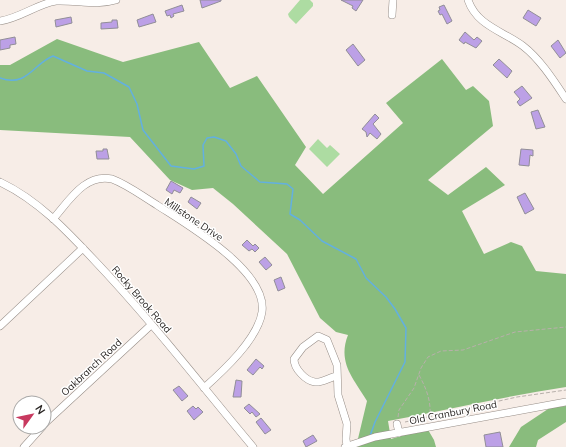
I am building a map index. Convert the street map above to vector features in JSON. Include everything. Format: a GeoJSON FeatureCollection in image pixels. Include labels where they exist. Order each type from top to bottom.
{"type":"FeatureCollection","features":[{"type":"Feature","properties":{"kind":"street"},"geometry":{"type":"LineString","coordinates":[[0,21],[56,1],[70,0],[98,3],[116,0]]}},
{"type":"Feature","properties":{"kind":"street"},"geometry":{"type":"LineString","coordinates":[[392,15],[393,0]]}},
{"type":"Feature","properties":{"kind":"street"},"geometry":{"type":"LineString","coordinates":[[468,0],[471,9],[480,20],[523,46],[535,58],[566,99]]}},
{"type":"Feature","properties":{"kind":"street","name":"Millstone Drive"},"geometry":{"type":"LineString","coordinates":[[53,219],[89,181],[99,178],[112,179],[201,233],[238,265],[259,291],[262,304],[261,318],[241,350],[204,388]]}},
{"type":"Feature","properties":{"kind":"street","name":"Rocky Brook Road"},"geometry":{"type":"LineString","coordinates":[[0,182],[33,201],[83,248],[151,325],[253,447]]}},
{"type":"Feature","properties":{"kind":"street"},"geometry":{"type":"LineString","coordinates":[[0,326],[83,248]]}},
{"type":"Feature","properties":{"kind":"street","name":"Oakbranch Road"},"geometry":{"type":"LineString","coordinates":[[52,417],[151,325]]}},
{"type":"Feature","properties":{"kind":"street"},"geometry":{"type":"LineString","coordinates":[[337,376],[314,382],[307,379],[296,368],[294,359],[308,342],[318,336],[327,340],[337,365],[339,404],[347,424],[346,446]]}},
{"type":"Feature","properties":{"kind":"street","name":"Old Cranbury Road"},"geometry":{"type":"LineString","coordinates":[[346,446],[376,437],[566,402]]}},
{"type":"Feature","properties":{"kind":"street"},"geometry":{"type":"LineString","coordinates":[[397,424],[399,433]]}},
{"type":"Feature","properties":{"kind":"street"},"geometry":{"type":"LineString","coordinates":[[24,447],[35,435]]}},
{"type":"Feature","properties":{"kind":"path"},"geometry":{"type":"LineString","coordinates":[[397,424],[399,410],[414,388],[428,357],[442,351],[463,350],[515,332],[566,327]]}},
{"type":"Feature","properties":{"kind":"path"},"geometry":{"type":"LineString","coordinates":[[419,375],[428,392],[430,416]]}},
{"type":"Feature","properties":{"kind":"path"},"geometry":{"type":"LineString","coordinates":[[405,422],[517,397],[566,390]]}},
{"type":"Feature","properties":{"kind":"green space"},"geometry":{"type":"Polygon","coordinates":[[[300,0],[310,0],[313,3],[313,6],[296,24],[288,14],[300,0]]]}},
{"type":"Feature","properties":{"kind":"green space"},"geometry":{"type":"Polygon","coordinates":[[[57,39],[123,62],[199,42],[230,88],[257,76],[306,147],[295,165],[323,194],[403,123],[386,103],[442,59],[466,90],[473,86],[489,101],[493,126],[428,180],[448,195],[486,167],[505,185],[462,211],[484,254],[511,242],[522,246],[536,271],[566,274],[566,387],[388,421],[391,439],[427,428],[436,447],[356,447],[367,401],[348,370],[344,354],[348,335],[336,332],[320,318],[287,254],[233,204],[213,188],[192,190],[170,180],[130,137],[0,130],[0,65],[10,65],[57,39]]]}},
{"type":"Feature","properties":{"kind":"green space"},"geometry":{"type":"Polygon","coordinates":[[[318,139],[327,148],[330,145],[340,154],[327,167],[309,149],[318,139]]]}},
{"type":"Feature","properties":{"kind":"green space"},"geometry":{"type":"Polygon","coordinates":[[[566,406],[566,422],[538,440],[536,447],[509,447],[521,427],[551,407],[566,406]]]}},
{"type":"Feature","properties":{"kind":"building"},"geometry":{"type":"Polygon","coordinates":[[[200,0],[221,0],[221,1],[202,8],[200,0]]]}},
{"type":"Feature","properties":{"kind":"building"},"geometry":{"type":"Polygon","coordinates":[[[341,0],[363,0],[356,11],[352,8],[353,6],[341,0]]]}},
{"type":"Feature","properties":{"kind":"building"},"geometry":{"type":"Polygon","coordinates":[[[182,5],[184,11],[173,14],[174,16],[171,18],[170,15],[167,16],[165,11],[182,5]]]}},
{"type":"Feature","properties":{"kind":"building"},"geometry":{"type":"Polygon","coordinates":[[[444,5],[452,21],[447,24],[442,14],[440,15],[438,11],[440,10],[439,7],[444,5]]]}},
{"type":"Feature","properties":{"kind":"building"},"geometry":{"type":"Polygon","coordinates":[[[528,10],[541,18],[536,26],[523,18],[528,10]]]}},
{"type":"Feature","properties":{"kind":"building"},"geometry":{"type":"Polygon","coordinates":[[[153,14],[156,22],[139,27],[137,20],[153,14]]]}},
{"type":"Feature","properties":{"kind":"building"},"geometry":{"type":"Polygon","coordinates":[[[71,17],[72,23],[56,27],[55,20],[71,17]]]}},
{"type":"Feature","properties":{"kind":"building"},"geometry":{"type":"Polygon","coordinates":[[[112,20],[117,20],[118,28],[101,29],[101,23],[112,22],[112,20]]]}},
{"type":"Feature","properties":{"kind":"building"},"geometry":{"type":"Polygon","coordinates":[[[465,32],[474,40],[477,37],[482,41],[476,48],[465,42],[464,44],[459,40],[465,32]]]}},
{"type":"Feature","properties":{"kind":"building"},"geometry":{"type":"Polygon","coordinates":[[[15,37],[16,44],[10,45],[10,48],[0,50],[0,40],[15,37]]]}},
{"type":"Feature","properties":{"kind":"building"},"geometry":{"type":"Polygon","coordinates":[[[558,40],[566,53],[560,58],[551,46],[558,40]]]}},
{"type":"Feature","properties":{"kind":"building"},"geometry":{"type":"Polygon","coordinates":[[[353,44],[365,60],[358,66],[346,50],[353,44]]]}},
{"type":"Feature","properties":{"kind":"building"},"geometry":{"type":"Polygon","coordinates":[[[499,59],[512,71],[507,78],[493,65],[499,59]]]}},
{"type":"Feature","properties":{"kind":"building"},"geometry":{"type":"Polygon","coordinates":[[[522,86],[532,98],[520,106],[517,102],[520,99],[514,92],[522,86]]]}},
{"type":"Feature","properties":{"kind":"building"},"geometry":{"type":"Polygon","coordinates":[[[538,110],[545,127],[536,129],[531,112],[538,110]]]}},
{"type":"Feature","properties":{"kind":"building"},"geometry":{"type":"Polygon","coordinates":[[[375,114],[379,118],[373,124],[381,134],[377,139],[370,133],[367,137],[366,132],[362,129],[375,114]]]}},
{"type":"Feature","properties":{"kind":"building"},"geometry":{"type":"Polygon","coordinates":[[[103,149],[107,149],[109,159],[97,159],[96,151],[103,151],[103,149]]]}},
{"type":"Feature","properties":{"kind":"building"},"geometry":{"type":"Polygon","coordinates":[[[521,149],[533,150],[533,156],[530,155],[529,166],[519,165],[521,149]]]}},
{"type":"Feature","properties":{"kind":"building"},"geometry":{"type":"Polygon","coordinates":[[[171,181],[183,188],[180,193],[174,190],[172,194],[166,190],[171,181]]]}},
{"type":"Feature","properties":{"kind":"building"},"geometry":{"type":"Polygon","coordinates":[[[525,193],[534,209],[525,214],[517,197],[525,193]]]}},
{"type":"Feature","properties":{"kind":"building"},"geometry":{"type":"Polygon","coordinates":[[[191,197],[201,203],[197,209],[188,202],[191,197]]]}},
{"type":"Feature","properties":{"kind":"building"},"geometry":{"type":"Polygon","coordinates":[[[247,240],[253,246],[255,244],[259,248],[255,252],[252,249],[249,251],[242,245],[247,240]]]}},
{"type":"Feature","properties":{"kind":"building"},"geometry":{"type":"Polygon","coordinates":[[[265,257],[272,265],[266,270],[259,262],[265,257]]]}},
{"type":"Feature","properties":{"kind":"building"},"geometry":{"type":"Polygon","coordinates":[[[281,277],[285,288],[278,291],[274,280],[281,277]]]}},
{"type":"Feature","properties":{"kind":"building"},"geometry":{"type":"Polygon","coordinates":[[[256,359],[264,366],[262,369],[260,367],[253,375],[247,370],[256,359]]]}},
{"type":"Feature","properties":{"kind":"building"},"geometry":{"type":"Polygon","coordinates":[[[236,380],[242,381],[241,397],[233,397],[236,380]]]}},
{"type":"Feature","properties":{"kind":"building"},"geometry":{"type":"Polygon","coordinates":[[[179,386],[188,396],[182,401],[173,390],[179,386]]]}},
{"type":"Feature","properties":{"kind":"building"},"geometry":{"type":"Polygon","coordinates":[[[249,404],[260,414],[256,417],[252,412],[250,414],[244,408],[249,404]]]}},
{"type":"Feature","properties":{"kind":"building"},"geometry":{"type":"Polygon","coordinates":[[[193,406],[196,409],[198,407],[203,412],[194,420],[187,411],[193,406]]]}},
{"type":"Feature","properties":{"kind":"building"},"geometry":{"type":"Polygon","coordinates":[[[261,418],[271,430],[265,434],[256,422],[261,418]]]}},
{"type":"Feature","properties":{"kind":"building"},"geometry":{"type":"Polygon","coordinates":[[[500,432],[503,447],[486,447],[484,435],[500,432]]]}},
{"type":"Feature","properties":{"kind":"building"},"geometry":{"type":"Polygon","coordinates":[[[313,435],[317,441],[306,447],[303,441],[313,435]]]}},
{"type":"Feature","properties":{"kind":"waterway"},"geometry":{"type":"LineString","coordinates":[[0,78],[17,80],[24,77],[46,59],[53,56],[87,71],[104,73],[129,87],[137,104],[143,130],[171,166],[194,169],[204,166],[203,145],[207,138],[214,137],[226,141],[236,154],[241,166],[260,182],[287,184],[293,189],[290,214],[300,220],[322,241],[356,259],[366,278],[386,297],[406,328],[405,362],[375,422],[370,436]]}}]}
